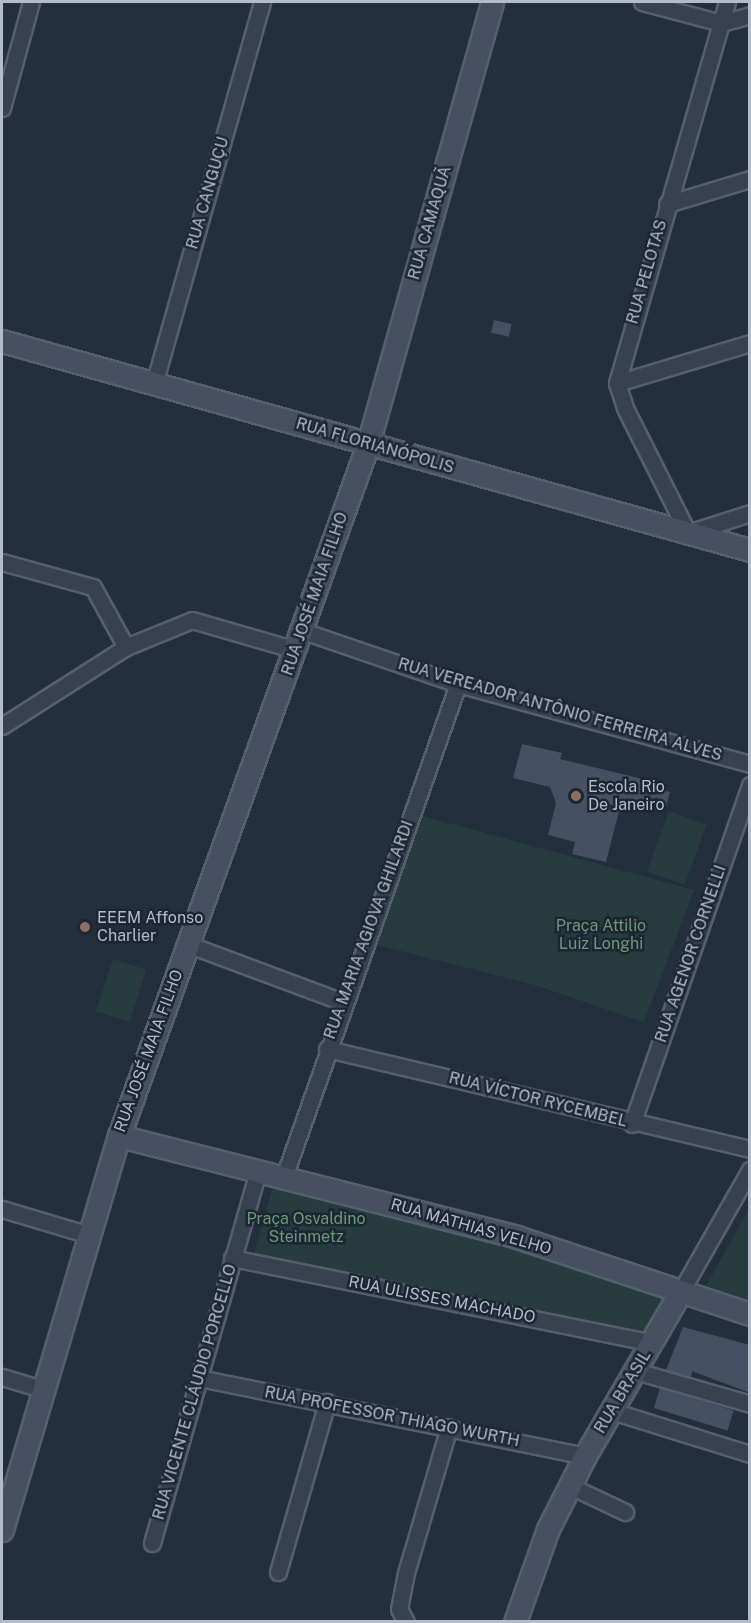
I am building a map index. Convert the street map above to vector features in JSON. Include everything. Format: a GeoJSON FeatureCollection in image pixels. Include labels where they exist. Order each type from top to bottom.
{"type":"FeatureCollection","features":[{"type":"Feature","properties":{"kind":"street"},"geometry":{"type":"LineString","coordinates":[[2,108],[31,2]]}},
{"type":"Feature","properties":{"kind":"street","name":"RUA CANGUÇU"},"geometry":{"type":"LineString","coordinates":[[154,384],[262,2]]}},
{"type":"Feature","properties":{"kind":"street","name":"RUA CAMAQUÃ"},"geometry":{"type":"LineString","coordinates":[[368,444],[492,2]]}},
{"type":"Feature","properties":{"kind":"street"},"geometry":{"type":"LineString","coordinates":[[642,2],[721,23],[750,15]]}},
{"type":"Feature","properties":{"kind":"street","name":"RUA PELOTAS"},"geometry":{"type":"LineString","coordinates":[[617,383],[727,2]]}},
{"type":"Feature","properties":{"kind":"street"},"geometry":{"type":"LineString","coordinates":[[667,204],[750,179]]}},
{"type":"Feature","properties":{"kind":"street","name":"RUA FLORIANÓPOLIS"},"geometry":{"type":"LineString","coordinates":[[2,341],[750,550]]}},
{"type":"Feature","properties":{"kind":"street"},"geometry":{"type":"LineString","coordinates":[[750,343],[617,383],[625,408],[688,533],[750,513]]}},
{"type":"Feature","properties":{"kind":"street","name":"RUA JOSÉ MAIA FILHO"},"geometry":{"type":"LineString","coordinates":[[2,1530],[86,1234],[118,1136],[300,641],[368,444]]}},
{"type":"Feature","properties":{"kind":"street"},"geometry":{"type":"LineString","coordinates":[[2,562],[93,587],[126,647]]}},
{"type":"Feature","properties":{"kind":"street","name":"RUA VEREADOR ANTÔNIO FERREIRA ALVES"},"geometry":{"type":"LineString","coordinates":[[3,721],[126,647],[192,620],[300,641],[750,764]]}},
{"type":"Feature","properties":{"kind":"street","name":"RUA MARIA AGIOVA GHILARDI"},"geometry":{"type":"LineString","coordinates":[[284,1177],[343,1002],[458,684]]}},
{"type":"Feature","properties":{"kind":"street","name":"RUA AGENOR CORNELLI"},"geometry":{"type":"LineString","coordinates":[[632,1124],[750,785]]}},
{"type":"Feature","properties":{"kind":"street"},"geometry":{"type":"LineString","coordinates":[[188,944],[343,1002]]}},
{"type":"Feature","properties":{"kind":"street","name":"RUA VÍCTOR RYCEMBEL"},"geometry":{"type":"LineString","coordinates":[[327,1049],[632,1124],[750,1149]]}},
{"type":"Feature","properties":{"kind":"street","name":"RUA MATHIAS VELHO"},"geometry":{"type":"LineString","coordinates":[[118,1136],[517,1237],[680,1293],[750,1314]]}},
{"type":"Feature","properties":{"kind":"street","name":"RUA BRASIL"},"geometry":{"type":"LineString","coordinates":[[518,1621],[548,1529],[585,1456],[750,1170]]}},
{"type":"Feature","properties":{"kind":"street","name":"RUA VICENTE CLÁUDIO PORCELLO"},"geometry":{"type":"LineString","coordinates":[[152,1543],[258,1171]]}},
{"type":"Feature","properties":{"kind":"street"},"geometry":{"type":"LineString","coordinates":[[2,1209],[86,1234]]}},
{"type":"Feature","properties":{"kind":"street","name":"RUA ULISSES MACHADO"},"geometry":{"type":"LineString","coordinates":[[232,1258],[652,1342]]}},
{"type":"Feature","properties":{"kind":"street"},"geometry":{"type":"LineString","coordinates":[[636,1371],[750,1404]]}},
{"type":"Feature","properties":{"kind":"street"},"geometry":{"type":"LineString","coordinates":[[2,1377],[42,1389]]}},
{"type":"Feature","properties":{"kind":"street","name":"RUA PROFESSOR THIAGO WURTH"},"geometry":{"type":"LineString","coordinates":[[199,1378],[327,1402],[585,1456]]}},
{"type":"Feature","properties":{"kind":"street"},"geometry":{"type":"LineString","coordinates":[[278,1572],[327,1402]]}},
{"type":"Feature","properties":{"kind":"street"},"geometry":{"type":"LineString","coordinates":[[612,1411],[750,1454]]}},
{"type":"Feature","properties":{"kind":"street"},"geometry":{"type":"LineString","coordinates":[[406,1622],[399,1609],[406,1573],[449,1428]]}},
{"type":"Feature","properties":{"kind":"street"},"geometry":{"type":"LineString","coordinates":[[570,1486],[625,1512]]}},
{"type":"Feature","properties":{"kind":"green space"},"geometry":{"type":"Polygon","coordinates":[[[669,811],[707,825],[685,885],[647,871],[669,811]]]}},
{"type":"Feature","properties":{"kind":"green space","name":"Praça Attilio Luiz Longhi"},"geometry":{"type":"Polygon","coordinates":[[[423,816],[694,890],[644,1022],[538,986],[377,945],[423,816]]]}},
{"type":"Feature","properties":{"kind":"green space"},"geometry":{"type":"Polygon","coordinates":[[[113,959],[146,970],[129,1022],[96,1011],[113,959]]]}},
{"type":"Feature","properties":{"kind":"green space","name":"Praça Osvaldino Steinmetz"},"geometry":{"type":"Polygon","coordinates":[[[275,1180],[669,1289],[645,1337],[253,1256],[275,1180]]]}},
{"type":"Feature","properties":{"kind":"green space"},"geometry":{"type":"Polygon","coordinates":[[[749,1209],[749,1300],[706,1286],[749,1209]]]}},
{"type":"Feature","properties":{"kind":"building"},"geometry":{"type":"Polygon","coordinates":[[[494,320],[512,324],[509,337],[491,333],[494,320]]]}},
{"type":"Feature","properties":{"kind":"building"},"geometry":{"type":"Polygon","coordinates":[[[522,744],[562,753],[560,759],[655,782],[653,788],[670,792],[665,810],[621,803],[606,862],[572,854],[575,842],[548,835],[556,803],[550,787],[513,778],[522,744]]]}},
{"type":"Feature","properties":{"kind":"building"},"geometry":{"type":"Polygon","coordinates":[[[683,1327],[750,1345],[750,1393],[692,1371],[691,1377],[666,1370],[683,1327]]]}},
{"type":"Feature","properties":{"kind":"building"},"geometry":{"type":"Polygon","coordinates":[[[660,1388],[734,1411],[727,1431],[654,1408],[660,1388]]]}},
{"type":"Feature","properties":{"kind":"place","name":"Escola Rio De Janeiro"},"geometry":{"type":"Point","coordinates":[576,796]}},
{"type":"Feature","properties":{"kind":"place","name":"EEEM Affonso Charlier"},"geometry":{"type":"Point","coordinates":[85,927]}}]}
